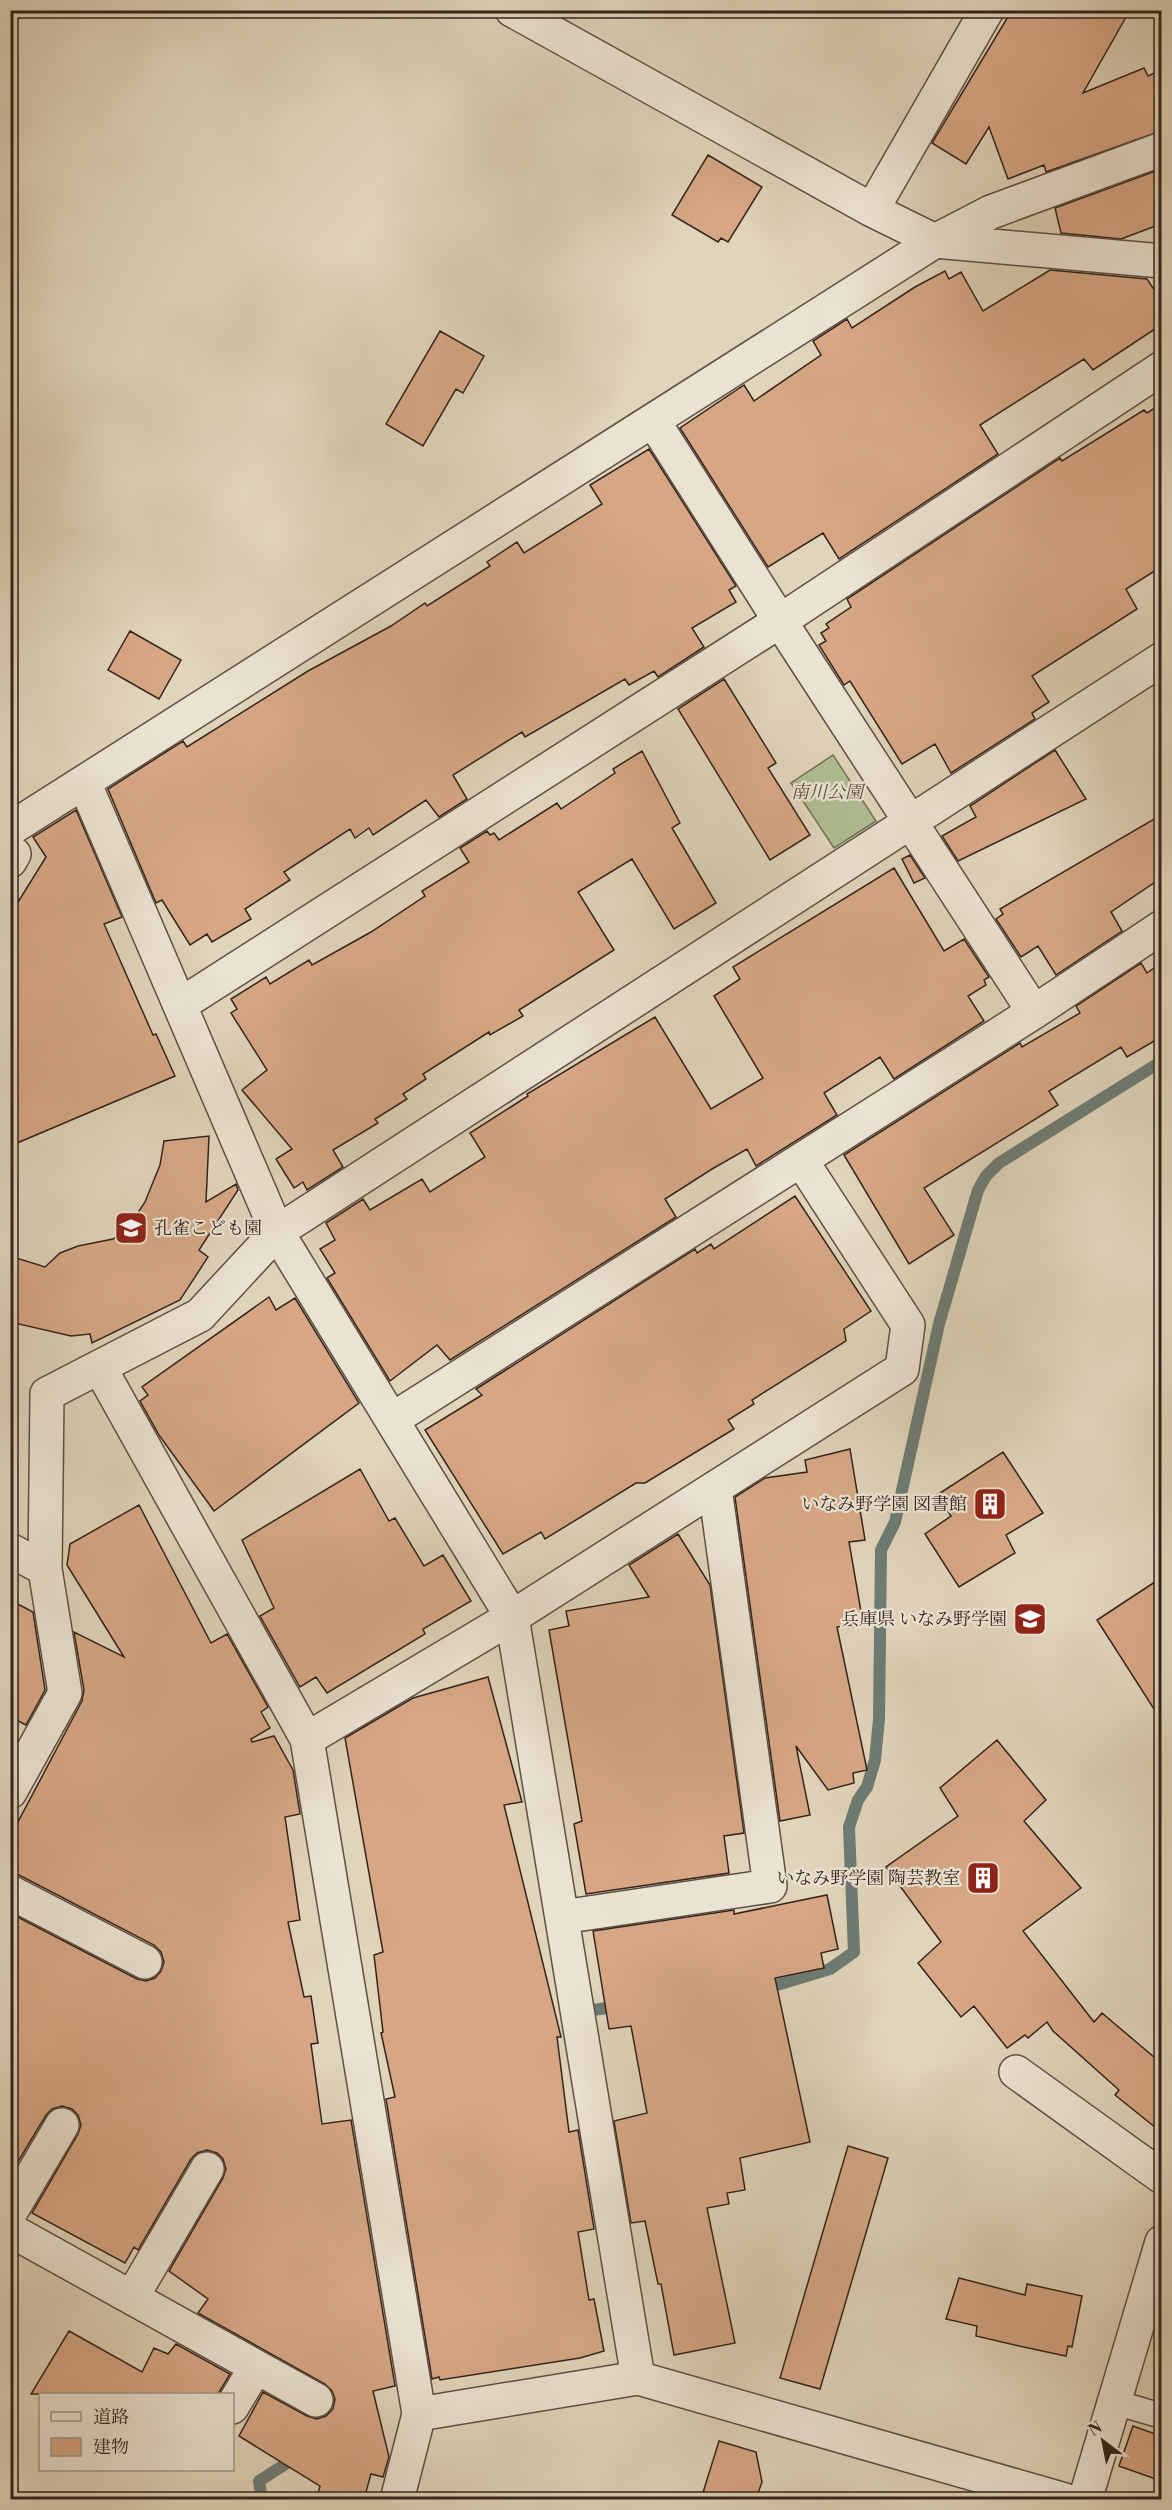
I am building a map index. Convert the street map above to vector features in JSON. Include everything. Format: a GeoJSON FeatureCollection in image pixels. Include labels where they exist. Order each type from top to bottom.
{"type":"FeatureCollection","features":[{"type":"Feature","properties":{"kind":"street"},"geometry":{"type":"LineString","coordinates":[[512,10],[872,210],[935,241],[1161,261]]}},
{"type":"Feature","properties":{"kind":"street"},"geometry":{"type":"LineString","coordinates":[[872,210],[987,10]]}},
{"type":"Feature","properties":{"kind":"street"},"geometry":{"type":"LineString","coordinates":[[10,829],[654,422],[935,241],[991,213],[1161,149]]}},
{"type":"Feature","properties":{"kind":"street"},"geometry":{"type":"LineString","coordinates":[[180,1005],[780,621],[1161,368]]}},
{"type":"Feature","properties":{"kind":"street"},"geometry":{"type":"LineString","coordinates":[[654,422],[910,823],[1034,1012]]}},
{"type":"Feature","properties":{"kind":"street"},"geometry":{"type":"LineString","coordinates":[[10,1792],[65,1694],[45,1569],[47,1394],[200,1316],[277,1232],[1161,659]]}},
{"type":"Feature","properties":{"kind":"street"},"geometry":{"type":"LineString","coordinates":[[84,782],[277,1232],[512,1617],[638,2378]]}},
{"type":"Feature","properties":{"kind":"street"},"geometry":{"type":"LineString","coordinates":[[10,852],[14,854],[10,861]]}},
{"type":"Feature","properties":{"kind":"street"},"geometry":{"type":"LineString","coordinates":[[393,1419],[1034,1012],[1161,927]]}},
{"type":"Feature","properties":{"kind":"street"},"geometry":{"type":"LineString","coordinates":[[307,1739],[512,1617],[902,1369],[908,1325],[801,1160]]}},
{"type":"Feature","properties":{"kind":"street"},"geometry":{"type":"LineString","coordinates":[[100,1368],[307,1739],[419,2414],[397,2499]]}},
{"type":"Feature","properties":{"kind":"street"},"geometry":{"type":"LineString","coordinates":[[562,1917],[770,1886],[715,1488]]}},
{"type":"Feature","properties":{"kind":"street"},"geometry":{"type":"LineString","coordinates":[[10,1550],[45,1569]]}},
{"type":"Feature","properties":{"kind":"street"},"geometry":{"type":"LineString","coordinates":[[10,1892],[145,1962]]}},
{"type":"Feature","properties":{"kind":"street"},"geometry":{"type":"LineString","coordinates":[[1016,2072],[1161,2176]]}},
{"type":"Feature","properties":{"kind":"street"},"geometry":{"type":"LineString","coordinates":[[10,2213],[62,2125]]}},
{"type":"Feature","properties":{"kind":"street"},"geometry":{"type":"LineString","coordinates":[[132,2297],[207,2169]]}},
{"type":"Feature","properties":{"kind":"street"},"geometry":{"type":"LineString","coordinates":[[10,2230],[316,2400]]}},
{"type":"Feature","properties":{"kind":"street"},"geometry":{"type":"LineString","coordinates":[[1085,2499],[1114,2402],[1152,2305],[1161,2242]]}},
{"type":"Feature","properties":{"kind":"street"},"geometry":{"type":"LineString","coordinates":[[234,2404],[256,2367]]}},
{"type":"Feature","properties":{"kind":"street"},"geometry":{"type":"LineString","coordinates":[[419,2414],[638,2378],[1065,2499]]}},
{"type":"Feature","properties":{"kind":"lane"},"geometry":{"type":"LineString","coordinates":[[1114,2402],[1161,2416]]}},
{"type":"Feature","properties":{"kind":"green space","name":"南川公園"},"geometry":{"type":"Polygon","coordinates":[[[833,755],[876,821],[834,848],[791,783],[833,755]]]}},
{"type":"Feature","properties":{"kind":"building"},"geometry":{"type":"Polygon","coordinates":[[[1012,10],[1130,10],[1083,93],[1144,68],[1148,76],[1161,70],[1161,131],[1046,172],[1044,165],[1008,179],[989,127],[966,164],[932,143],[1012,10]]]}},
{"type":"Feature","properties":{"kind":"building"},"geometry":{"type":"Polygon","coordinates":[[[708,155],[762,187],[728,242],[721,238],[718,242],[672,215],[708,155]]]}},
{"type":"Feature","properties":{"kind":"building"},"geometry":{"type":"Polygon","coordinates":[[[1161,169],[1161,224],[1121,239],[1061,233],[1055,208],[1161,169]]]}},
{"type":"Feature","properties":{"kind":"building"},"geometry":{"type":"Polygon","coordinates":[[[1050,270],[1147,279],[1161,300],[1161,325],[1093,370],[1084,359],[980,425],[998,454],[839,559],[823,533],[768,567],[680,428],[744,385],[754,401],[821,355],[813,341],[847,319],[852,328],[915,287],[945,271],[949,279],[961,272],[983,311],[1050,270]]]}},
{"type":"Feature","properties":{"kind":"building"},"geometry":{"type":"Polygon","coordinates":[[[440,331],[484,356],[463,393],[456,389],[423,446],[386,424],[440,331]]]}},
{"type":"Feature","properties":{"kind":"building"},"geometry":{"type":"Polygon","coordinates":[[[1161,404],[1161,567],[1126,589],[1137,609],[1032,676],[1049,702],[1032,713],[1035,719],[951,773],[935,744],[902,764],[850,681],[844,685],[819,645],[826,641],[821,633],[829,628],[826,624],[851,607],[847,599],[1060,458],[1062,461],[1144,410],[1147,413],[1161,404]]]}},
{"type":"Feature","properties":{"kind":"building"},"geometry":{"type":"Polygon","coordinates":[[[649,449],[736,586],[729,590],[736,602],[692,628],[704,647],[658,677],[654,671],[629,685],[625,679],[525,737],[522,732],[453,775],[467,799],[439,817],[426,800],[373,835],[369,828],[355,838],[350,829],[284,872],[290,880],[245,909],[251,919],[212,942],[207,934],[190,945],[162,900],[156,903],[108,789],[183,741],[187,747],[308,671],[391,626],[425,603],[427,606],[490,566],[487,562],[517,542],[524,553],[602,504],[590,485],[649,449]]]}},
{"type":"Feature","properties":{"kind":"building"},"geometry":{"type":"Polygon","coordinates":[[[130,631],[181,660],[159,699],[108,670],[130,631]]]}},
{"type":"Feature","properties":{"kind":"building"},"geometry":{"type":"Polygon","coordinates":[[[724,679],[776,763],[768,768],[810,835],[770,860],[678,709],[724,679]]]}},
{"type":"Feature","properties":{"kind":"building"},"geometry":{"type":"Polygon","coordinates":[[[1055,750],[1086,799],[958,861],[942,836],[976,817],[970,806],[1055,750]]]}},
{"type":"Feature","properties":{"kind":"building"},"geometry":{"type":"Polygon","coordinates":[[[642,751],[680,823],[672,828],[716,903],[674,929],[632,859],[578,892],[614,950],[519,1010],[523,1016],[490,1035],[489,1032],[423,1074],[426,1079],[403,1094],[407,1099],[375,1119],[378,1123],[333,1150],[343,1167],[307,1190],[303,1182],[294,1188],[276,1159],[292,1149],[242,1090],[267,1070],[231,1013],[237,1009],[231,999],[266,977],[270,984],[309,960],[312,965],[371,932],[425,896],[422,891],[469,862],[460,848],[487,831],[490,835],[494,833],[499,840],[557,803],[561,809],[615,773],[613,769],[642,751]]]}},
{"type":"Feature","properties":{"kind":"building"},"geometry":{"type":"Polygon","coordinates":[[[76,810],[122,917],[104,924],[153,1035],[156,1034],[175,1076],[10,1146],[10,915],[46,857],[33,837],[76,810]]]}},
{"type":"Feature","properties":{"kind":"building"},"geometry":{"type":"Polygon","coordinates":[[[1161,815],[1161,878],[1111,912],[1122,931],[1056,975],[1038,946],[1021,957],[996,919],[1003,914],[1000,909],[1161,815]]]}},
{"type":"Feature","properties":{"kind":"building"},"geometry":{"type":"Polygon","coordinates":[[[910,855],[925,878],[914,883],[902,859],[910,855]]]}},
{"type":"Feature","properties":{"kind":"building"},"geometry":{"type":"Polygon","coordinates":[[[894,868],[944,951],[964,939],[989,977],[984,980],[986,985],[968,996],[984,1021],[894,1079],[880,1057],[824,1093],[837,1115],[756,1166],[747,1149],[712,1169],[665,1199],[676,1217],[450,1360],[437,1345],[390,1381],[327,1278],[335,1273],[320,1249],[335,1240],[326,1223],[363,1199],[370,1210],[422,1179],[430,1192],[485,1157],[470,1133],[528,1096],[527,1094],[655,1017],[711,1109],[763,1078],[714,996],[740,979],[733,967],[894,868]]]}},
{"type":"Feature","properties":{"kind":"building"},"geometry":{"type":"Polygon","coordinates":[[[1141,963],[1147,973],[1161,963],[1161,1037],[1127,1057],[1121,1047],[1049,1091],[1058,1105],[924,1188],[954,1235],[909,1264],[844,1155],[1020,1043],[1022,1047],[1080,1013],[1076,1006],[1141,963]]]}},
{"type":"Feature","properties":{"kind":"building"},"geometry":{"type":"Polygon","coordinates":[[[209,1136],[206,1202],[236,1184],[238,1190],[199,1250],[208,1257],[180,1300],[92,1343],[90,1334],[71,1336],[10,1322],[10,1256],[45,1267],[60,1253],[78,1246],[113,1239],[128,1228],[145,1202],[160,1165],[164,1141],[209,1136]]]}},
{"type":"Feature","properties":{"kind":"building"},"geometry":{"type":"Polygon","coordinates":[[[795,1196],[871,1311],[844,1329],[846,1341],[752,1400],[754,1404],[728,1420],[734,1429],[645,1483],[636,1483],[545,1539],[541,1532],[503,1554],[425,1430],[482,1395],[476,1389],[695,1249],[697,1253],[711,1244],[714,1249],[795,1196]]]}},
{"type":"Feature","properties":{"kind":"building"},"geometry":{"type":"Polygon","coordinates":[[[269,1297],[276,1310],[295,1298],[359,1403],[214,1511],[159,1435],[140,1401],[148,1395],[142,1387],[269,1297]]]}},
{"type":"Feature","properties":{"kind":"building"},"geometry":{"type":"Polygon","coordinates":[[[850,1449],[865,1540],[849,1542],[863,1623],[837,1627],[867,1770],[853,1773],[854,1783],[828,1790],[796,1746],[810,1815],[780,1821],[735,1497],[765,1478],[807,1472],[805,1460],[850,1449]]]}},
{"type":"Feature","properties":{"kind":"building","name":"いなみ野学園 図書館"},"geometry":{"type":"Polygon","coordinates":[[[1003,1452],[1043,1513],[1006,1535],[1015,1553],[959,1587],[925,1534],[951,1516],[937,1495],[1003,1452]]]}},
{"type":"Feature","properties":{"kind":"building"},"geometry":{"type":"Polygon","coordinates":[[[360,1469],[389,1521],[395,1518],[424,1566],[443,1555],[471,1601],[423,1629],[425,1634],[327,1693],[316,1677],[300,1687],[260,1616],[274,1608],[242,1540],[360,1469]]]}},
{"type":"Feature","properties":{"kind":"building"},"geometry":{"type":"Polygon","coordinates":[[[139,1505],[211,1643],[227,1634],[268,1707],[261,1712],[270,1728],[251,1739],[252,1742],[274,1736],[293,1770],[300,1814],[285,1817],[300,1920],[288,1922],[304,1997],[311,1996],[318,2043],[311,2044],[322,2124],[351,2120],[395,2386],[373,2391],[389,2457],[383,2477],[371,2474],[364,2499],[339,2499],[318,2493],[320,2486],[239,2436],[263,2392],[317,2419],[326,2416],[333,2409],[335,2399],[332,2391],[325,2384],[198,2313],[208,2299],[169,2271],[223,2178],[226,2169],[223,2159],[217,2153],[207,2150],[197,2153],[191,2159],[138,2250],[134,2247],[125,2263],[32,2213],[78,2134],[81,2125],[78,2115],[72,2109],[62,2106],[52,2109],[46,2115],[10,2175],[10,1913],[137,1979],[146,1981],[155,1978],[164,1962],[161,1952],[154,1945],[19,1875],[10,1873],[10,1837],[82,1701],[84,1690],[74,1632],[124,1657],[67,1565],[70,1544],[139,1505]]]}},
{"type":"Feature","properties":{"kind":"building"},"geometry":{"type":"Polygon","coordinates":[[[678,1534],[710,1585],[744,1833],[724,1836],[729,1873],[586,1894],[574,1824],[582,1821],[549,1630],[569,1626],[566,1611],[649,1597],[629,1565],[678,1534]]]}},
{"type":"Feature","properties":{"kind":"building"},"geometry":{"type":"Polygon","coordinates":[[[1161,1578],[1161,1720],[1097,1620],[1161,1578]]]}},
{"type":"Feature","properties":{"kind":"building"},"geometry":{"type":"Polygon","coordinates":[[[10,1600],[33,1612],[45,1690],[26,1725],[10,1717],[10,1600]]]}},
{"type":"Feature","properties":{"kind":"building"},"geometry":{"type":"Polygon","coordinates":[[[488,1677],[522,1802],[504,1805],[561,2037],[557,2037],[569,2132],[578,2130],[594,2229],[578,2232],[589,2300],[594,2299],[604,2351],[580,2358],[440,2380],[439,2377],[432,2379],[386,2099],[395,2097],[381,2033],[383,2032],[374,1955],[383,1952],[345,1738],[413,1698],[488,1677]]]}},
{"type":"Feature","properties":{"kind":"building","name":"いなみ野学園 陶芸教室"},"geometry":{"type":"Polygon","coordinates":[[[997,1740],[1046,1800],[1024,1821],[1081,1888],[1023,1931],[1094,2022],[1102,2013],[1161,2063],[1161,2132],[1115,2095],[1119,2090],[1053,2031],[1047,2022],[1028,2038],[1025,2035],[1007,2048],[974,2006],[961,2017],[918,1963],[941,1942],[886,1867],[958,1816],[940,1788],[997,1740]]]}},
{"type":"Feature","properties":{"kind":"building"},"geometry":{"type":"Polygon","coordinates":[[[827,1895],[838,1949],[821,1953],[824,1968],[775,1978],[810,2142],[740,2158],[745,2190],[727,2193],[729,2204],[707,2208],[735,2343],[674,2355],[661,2284],[658,2284],[645,2221],[631,2223],[614,2121],[647,2113],[631,2026],[609,2029],[593,1931],[734,1910],[734,1914],[827,1895]]]}},
{"type":"Feature","properties":{"kind":"building"},"geometry":{"type":"Polygon","coordinates":[[[848,2146],[888,2158],[820,2389],[780,2378],[848,2146]]]}},
{"type":"Feature","properties":{"kind":"building"},"geometry":{"type":"Polygon","coordinates":[[[959,2278],[1025,2295],[1027,2284],[1082,2296],[1072,2347],[1068,2346],[1066,2356],[976,2336],[977,2326],[946,2319],[959,2278]]]}},
{"type":"Feature","properties":{"kind":"building"},"geometry":{"type":"Polygon","coordinates":[[[69,2331],[142,2372],[154,2348],[168,2354],[176,2344],[230,2374],[219,2393],[31,2394],[69,2331]]]}},
{"type":"Feature","properties":{"kind":"building"},"geometry":{"type":"Polygon","coordinates":[[[1133,2426],[1161,2436],[1161,2481],[1119,2466],[1133,2426]]]}},
{"type":"Feature","properties":{"kind":"building"},"geometry":{"type":"Polygon","coordinates":[[[719,2441],[756,2452],[762,2482],[756,2499],[701,2499],[719,2441]]]}},
{"type":"Feature","properties":{"kind":"waterway"},"geometry":{"type":"LineString","coordinates":[[760,1987],[780,1984],[830,1969],[854,1952],[849,1827],[858,1800],[867,1787],[875,1760],[879,1719],[881,1550],[895,1522],[939,1324],[978,1190],[986,1176],[999,1163],[1162,1061]]}},
{"type":"Feature","properties":{"kind":"waterway"},"geometry":{"type":"LineString","coordinates":[[586,2011],[621,2006]]}},
{"type":"Feature","properties":{"kind":"waterway"},"geometry":{"type":"LineString","coordinates":[[262,2500],[259,2481],[298,2456]]}},
{"type":"Feature","properties":{"kind":"place","name":"孔雀こども園"},"geometry":{"type":"Point","coordinates":[131,1228]}},
{"type":"Feature","properties":{"kind":"place","name":"いなみ野学園 図書館"},"geometry":{"type":"Point","coordinates":[990,1504]}},
{"type":"Feature","properties":{"kind":"place","name":"兵庫県 いなみ野学園"},"geometry":{"type":"Point","coordinates":[1030,1619]}},
{"type":"Feature","properties":{"kind":"place","name":"いなみ野学園 陶芸教室"},"geometry":{"type":"Point","coordinates":[983,1878]}}]}
